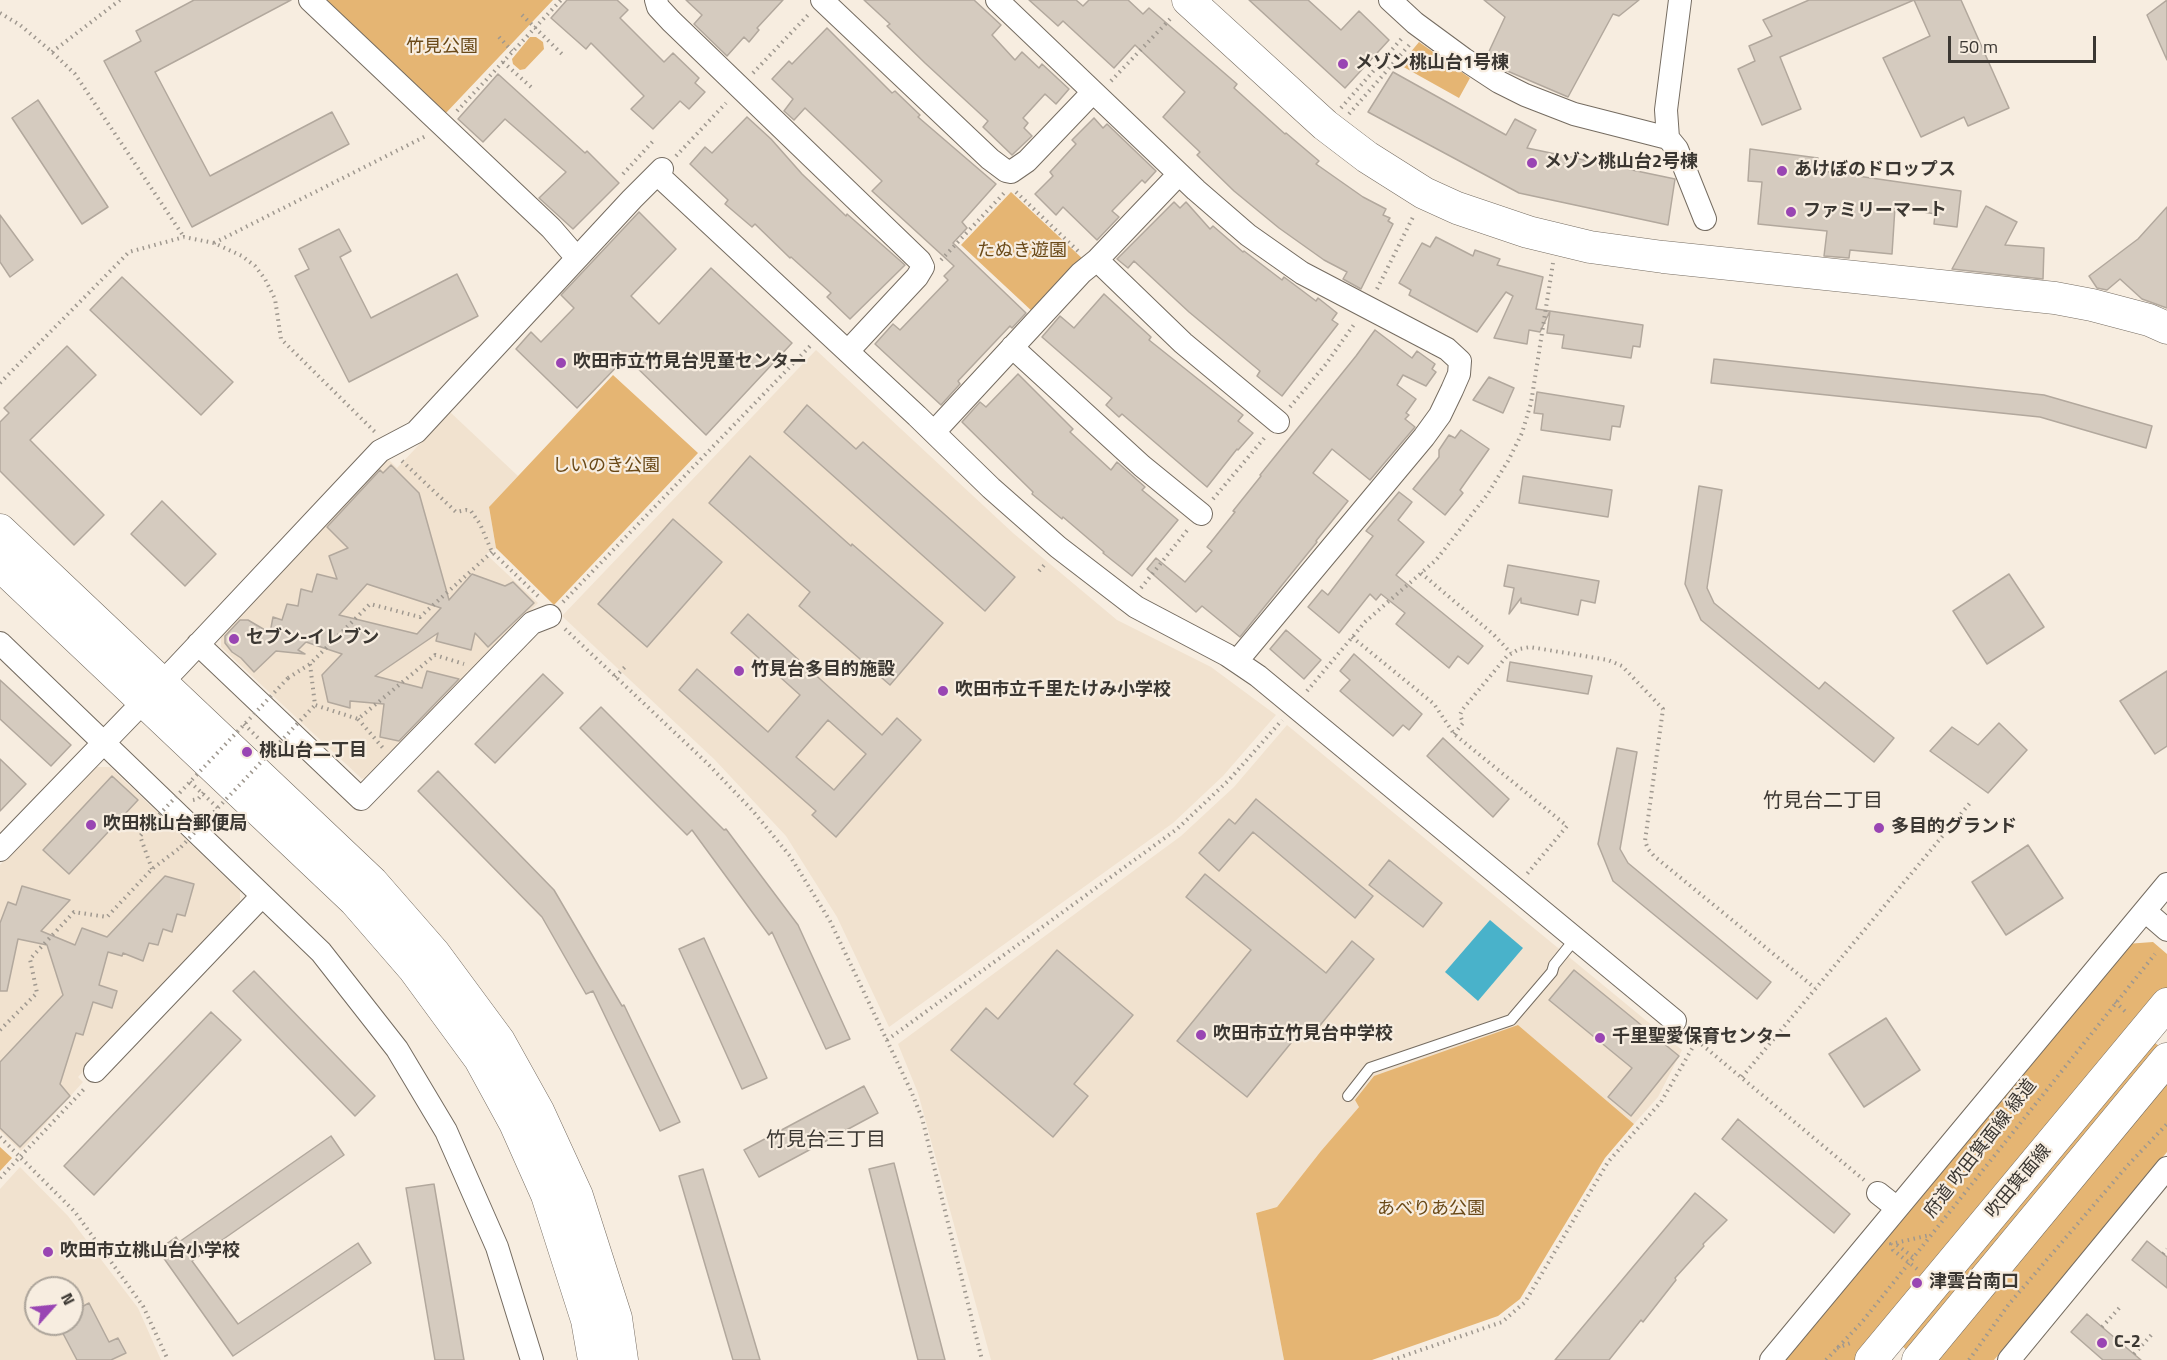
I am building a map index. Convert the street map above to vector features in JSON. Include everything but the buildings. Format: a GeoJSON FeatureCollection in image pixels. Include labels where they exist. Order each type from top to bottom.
{"type":"FeatureCollection","features":[{"type":"Feature","properties":{"kind":"street"},"geometry":{"type":"LineString","coordinates":[[310,0],[551,228],[577,258]]}},
{"type":"Feature","properties":{"kind":"street"},"geometry":{"type":"LineString","coordinates":[[656,0],[658,7],[671,21],[917,257],[923,267],[917,277],[848,351]]}},
{"type":"Feature","properties":{"kind":"street"},"geometry":{"type":"LineString","coordinates":[[822,0],[990,159],[1006,171],[1011,172],[1027,160],[1093,92]]}},
{"type":"Feature","properties":{"kind":"street"},"geometry":{"type":"LineString","coordinates":[[997,0],[1179,174],[1240,229],[1293,267],[1447,349],[1458,357],[1461,365],[1452,390],[1428,431],[1237,661]]}},
{"type":"Feature","properties":{"kind":"street"},"geometry":{"type":"LineString","coordinates":[[1680,0],[1666,110],[1668,138],[1677,149],[1705,219]]}},
{"type":"Feature","properties":{"kind":"street"},"geometry":{"type":"LineString","coordinates":[[1182,6],[1336,121],[1367,157],[1424,193],[1457,208],[1528,232],[1590,247],[1663,257],[2055,298],[2149,320],[2167,328]]}},
{"type":"Feature","properties":{"kind":"street"},"geometry":{"type":"LineString","coordinates":[[1410,13],[1477,68],[1525,95],[1574,114],[1668,138]]}},
{"type":"Feature","properties":{"kind":"street"},"geometry":{"type":"LineString","coordinates":[[0,850],[380,451],[416,432],[660,171],[1022,516],[1103,583],[1143,611],[1237,661],[1675,1021]]}},
{"type":"Feature","properties":{"kind":"street"},"geometry":{"type":"LineString","coordinates":[[934,432],[1081,273],[1097,260],[1179,174]]}},
{"type":"Feature","properties":{"kind":"street"},"geometry":{"type":"LineString","coordinates":[[1097,260],[1183,343],[1278,422]]}},
{"type":"Feature","properties":{"kind":"street"},"geometry":{"type":"LineString","coordinates":[[1012,347],[1134,459],[1201,514]]}},
{"type":"Feature","properties":{"kind":"street"},"geometry":{"type":"LineString","coordinates":[[0,530],[152,693],[354,901],[414,969],[480,1059],[548,1195],[587,1320],[594,1360]]}},
{"type":"Feature","properties":{"kind":"street"},"geometry":{"type":"LineString","coordinates":[[0,565],[372,882],[434,953],[499,1041],[538,1111],[577,1196],[616,1318],[622,1360]]}},
{"type":"Feature","properties":{"kind":"street"},"geometry":{"type":"LineString","coordinates":[[198,644],[361,799],[532,623],[550,616]]}},
{"type":"Feature","properties":{"kind":"street"},"geometry":{"type":"LineString","coordinates":[[0,643],[321,952],[398,1049],[440,1121],[497,1247],[532,1360]]}},
{"type":"Feature","properties":{"kind":"street"},"geometry":{"type":"LineString","coordinates":[[1771,1360],[2167,884]]}},
{"type":"Feature","properties":{"kind":"street"},"geometry":{"type":"LineString","coordinates":[[95,1071],[262,896]]}},
{"type":"Feature","properties":{"kind":"street"},"geometry":{"type":"LineString","coordinates":[[2145,911],[2167,930]]}},
{"type":"Feature","properties":{"kind":"street","name":"吹田箕面線"},"geometry":{"type":"LineString","coordinates":[[1871,1360],[2167,1004]]}},
{"type":"Feature","properties":{"kind":"street","name":"吹田箕面線"},"geometry":{"type":"LineString","coordinates":[[1918,1360],[2167,1059]]}},
{"type":"Feature","properties":{"kind":"street"},"geometry":{"type":"LineString","coordinates":[[2009,1360],[2167,1168]]}},
{"type":"Feature","properties":{"kind":"street"},"geometry":{"type":"LineString","coordinates":[[1878,1193],[1897,1208]]}},
{"type":"Feature","properties":{"kind":"lane"},"geometry":{"type":"LineString","coordinates":[[1348,1096],[1370,1068],[1512,1020],[1552,972],[1554,965],[1575,939]]}},
{"type":"Feature","properties":{"kind":"path"},"geometry":{"type":"LineString","coordinates":[[52,51],[120,0]]}},
{"type":"Feature","properties":{"kind":"path"},"geometry":{"type":"LineString","coordinates":[[214,243],[442,127],[561,0]]}},
{"type":"Feature","properties":{"kind":"path"},"geometry":{"type":"LineString","coordinates":[[1093,92],[1106,86],[1182,6]]}},
{"type":"Feature","properties":{"kind":"path"},"geometry":{"type":"LineString","coordinates":[[0,13],[20,25],[52,51],[75,74],[184,237]]}},
{"type":"Feature","properties":{"kind":"path"},"geometry":{"type":"LineString","coordinates":[[1336,121],[1410,13]]}},
{"type":"Feature","properties":{"kind":"path"},"geometry":{"type":"LineString","coordinates":[[1336,121],[1410,13]]}},
{"type":"Feature","properties":{"kind":"path"},"geometry":{"type":"LineString","coordinates":[[522,15],[563,55]]}},
{"type":"Feature","properties":{"kind":"path"},"geometry":{"type":"LineString","coordinates":[[498,37],[512,51]]}},
{"type":"Feature","properties":{"kind":"path"},"geometry":{"type":"LineString","coordinates":[[503,62],[531,87]]}},
{"type":"Feature","properties":{"kind":"path"},"geometry":{"type":"LineString","coordinates":[[623,174],[655,139]]}},
{"type":"Feature","properties":{"kind":"path"},"geometry":{"type":"LineString","coordinates":[[923,267],[938,263],[1012,188],[1086,258],[1097,260]]}},
{"type":"Feature","properties":{"kind":"path"},"geometry":{"type":"LineString","coordinates":[[0,383],[129,252],[184,237],[214,243],[242,256],[255,266],[275,298],[281,339],[380,437]]}},
{"type":"Feature","properties":{"kind":"path"},"geometry":{"type":"LineString","coordinates":[[887,1040],[1178,828],[1229,780],[1365,622],[1443,551],[1487,495],[1508,462],[1522,433],[1533,392],[1547,293],[1555,257]]}},
{"type":"Feature","properties":{"kind":"path"},"geometry":{"type":"LineString","coordinates":[[550,616],[814,341]]}},
{"type":"Feature","properties":{"kind":"path"},"geometry":{"type":"LineString","coordinates":[[403,461],[456,512],[471,511],[480,524],[492,552],[547,604],[550,616],[707,763],[773,835],[801,873],[831,921],[922,1118],[982,1360]]}},
{"type":"Feature","properties":{"kind":"path"},"geometry":{"type":"LineString","coordinates":[[152,869],[140,836],[288,678],[310,664],[370,604],[420,617],[492,552]]}},
{"type":"Feature","properties":{"kind":"path"},"geometry":{"type":"LineString","coordinates":[[1421,573],[1494,635],[1511,653]]}},
{"type":"Feature","properties":{"kind":"path"},"geometry":{"type":"LineString","coordinates":[[1352,637],[1434,704],[1454,734],[1567,826],[1514,889]]}},
{"type":"Feature","properties":{"kind":"path"},"geometry":{"type":"LineString","coordinates":[[1454,734],[1463,723],[1460,715],[1462,710],[1511,653],[1524,647],[1617,663],[1622,666],[1664,709],[1645,841],[1648,849],[1815,988]]}},
{"type":"Feature","properties":{"kind":"path"},"geometry":{"type":"LineString","coordinates":[[358,719],[435,655],[484,670]]}},
{"type":"Feature","properties":{"kind":"path"},"geometry":{"type":"LineString","coordinates":[[310,664],[315,705]]}},
{"type":"Feature","properties":{"kind":"path"},"geometry":{"type":"LineString","coordinates":[[615,677],[626,666]]}},
{"type":"Feature","properties":{"kind":"path"},"geometry":{"type":"LineString","coordinates":[[315,705],[358,719],[396,763]]}},
{"type":"Feature","properties":{"kind":"path"},"geometry":{"type":"LineString","coordinates":[[0,1030],[37,993],[30,959],[74,912],[107,917],[152,869],[182,847],[315,705]]}},
{"type":"Feature","properties":{"kind":"path"},"geometry":{"type":"LineString","coordinates":[[244,724],[272,751]]}},
{"type":"Feature","properties":{"kind":"path"},"geometry":{"type":"LineString","coordinates":[[258,743],[265,735]]}},
{"type":"Feature","properties":{"kind":"path"},"geometry":{"type":"LineString","coordinates":[[189,782],[204,793],[218,808]]}},
{"type":"Feature","properties":{"kind":"path"},"geometry":{"type":"LineString","coordinates":[[196,801],[204,793]]}},
{"type":"Feature","properties":{"kind":"path"},"geometry":{"type":"LineString","coordinates":[[1742,1077],[1970,803]]}},
{"type":"Feature","properties":{"kind":"path","name":"府道 吹田箕面線 緑道"},"geometry":{"type":"LineString","coordinates":[[1826,1360],[1862,1322],[2155,954]]}},
{"type":"Feature","properties":{"kind":"path"},"geometry":{"type":"LineString","coordinates":[[2115,1002],[2131,1017]]}},
{"type":"Feature","properties":{"kind":"path"},"geometry":{"type":"LineString","coordinates":[[1675,1021],[1878,1193]]}},
{"type":"Feature","properties":{"kind":"path"},"geometry":{"type":"LineString","coordinates":[[1392,1360],[1502,1322],[1525,1302],[1608,1162],[1661,1102],[1697,1040]]}},
{"type":"Feature","properties":{"kind":"path"},"geometry":{"type":"LineString","coordinates":[[0,1179],[87,1086],[95,1071]]}},
{"type":"Feature","properties":{"kind":"path"},"geometry":{"type":"LineString","coordinates":[[1969,1360],[2009,1304],[2128,1165],[2167,1124]]}},
{"type":"Feature","properties":{"kind":"path"},"geometry":{"type":"LineString","coordinates":[[0,1137],[75,1212],[143,1306],[168,1360]]}},
{"type":"Feature","properties":{"kind":"path"},"geometry":{"type":"LineString","coordinates":[[1913,1257],[1897,1244],[1930,1235]]}},
{"type":"Feature","properties":{"kind":"path"},"geometry":{"type":"LineString","coordinates":[[2163,1254],[2167,1249]]}},
{"type":"Feature","properties":{"kind":"path"},"geometry":{"type":"LineString","coordinates":[[1893,1250],[1922,1273]]}},
{"type":"Feature","properties":{"kind":"path"},"geometry":{"type":"LineString","coordinates":[[2102,1327],[2122,1305]]}},
{"type":"Feature","properties":{"kind":"path"},"geometry":{"type":"LineString","coordinates":[[2134,1354],[2154,1332]]}},
{"type":"Feature","properties":{"kind":"shaded area","name":"吹田市立千里たけみ小学校"},"geometry":{"type":"Polygon","coordinates":[[[816,350],[1013,533],[1117,620],[1211,667],[1276,715],[1223,776],[1173,823],[889,1027],[837,917],[786,836],[715,760],[562,616],[816,350]]]}},
{"type":"Feature","properties":{"kind":"shaded area"},"geometry":{"type":"Polygon","coordinates":[[[450,412],[518,476],[489,507],[496,548],[486,554],[538,603],[372,776],[362,779],[221,647],[221,631],[387,458],[397,468],[450,412]]]}},
{"type":"Feature","properties":{"kind":"shaded area","name":"吹田市立竹見台中学校"},"geometry":{"type":"Polygon","coordinates":[[[1287,725],[1682,1050],[1658,1097],[1634,1124],[1518,1025],[1359,1107],[1277,1207],[1256,1213],[1284,1360],[991,1360],[918,1093],[898,1044],[1181,836],[1234,787],[1287,725]]]}},
{"type":"Feature","properties":{"kind":"shaded area"},"geometry":{"type":"Polygon","coordinates":[[[93,767],[110,767],[240,891],[240,905],[78,1077],[83,1082],[21,1151],[0,1131],[0,865],[93,767]]]}},
{"type":"Feature","properties":{"kind":"shaded area","name":"吹田市立桃山台小学校"},"geometry":{"type":"Polygon","coordinates":[[[20,1167],[68,1216],[138,1308],[161,1360],[0,1360],[0,1189],[20,1167]]]}},
{"type":"Feature","properties":{"kind":"green space","name":"竹見公園"},"geometry":{"type":"Polygon","coordinates":[[[323,0],[553,0],[444,115],[323,0]]]}},
{"type":"Feature","properties":{"kind":"green space"},"geometry":{"type":"Polygon","coordinates":[[[530,37],[536,37],[543,42],[544,49],[525,69],[520,70],[513,64],[512,59],[530,37]]]}},
{"type":"Feature","properties":{"kind":"green space"},"geometry":{"type":"Polygon","coordinates":[[[1419,42],[1470,78],[1459,98],[1400,65],[1419,42]]]}},
{"type":"Feature","properties":{"kind":"green space","name":"たぬき遊園"},"geometry":{"type":"Polygon","coordinates":[[[1011,192],[1084,260],[1034,313],[961,245],[1011,192]]]}},
{"type":"Feature","properties":{"kind":"green space","name":"しいのき公園"},"geometry":{"type":"Polygon","coordinates":[[[613,375],[698,453],[554,605],[496,548],[489,507],[613,375]]]}},
{"type":"Feature","properties":{"kind":"green space"},"geometry":{"type":"Polygon","coordinates":[[[2153,942],[2167,954],[2167,988],[1858,1360],[1783,1360],[2126,944],[2153,942]]]}},
{"type":"Feature","properties":{"kind":"green space","name":"あべりあ公園"},"geometry":{"type":"Polygon","coordinates":[[[1518,1025],[1634,1124],[1605,1158],[1520,1299],[1498,1316],[1372,1360],[1284,1360],[1256,1213],[1277,1207],[1359,1107],[1355,1100],[1374,1076],[1518,1025]]]}},
{"type":"Feature","properties":{"kind":"green space"},"geometry":{"type":"Polygon","coordinates":[[[2152,1041],[2162,1048],[1910,1353],[1900,1344],[2152,1041]]]}},
{"type":"Feature","properties":{"kind":"green space"},"geometry":{"type":"Polygon","coordinates":[[[2167,1081],[2167,1152],[1994,1360],[1934,1360],[2167,1081]]]}},
{"type":"Feature","properties":{"kind":"green space"},"geometry":{"type":"Polygon","coordinates":[[[0,1147],[12,1158],[0,1171],[0,1147]]]}},
{"type":"Feature","properties":{"kind":"water"},"geometry":{"type":"Polygon","coordinates":[[[1490,920],[1523,948],[1478,1001],[1445,972],[1490,920]]]}},
{"type":"Feature","properties":{"kind":"place","name":"メゾン桃山台1号棟"},"geometry":{"type":"Point","coordinates":[1343,64]}},
{"type":"Feature","properties":{"kind":"place","name":"メゾン桃山台2号棟"},"geometry":{"type":"Point","coordinates":[1532,163]}},
{"type":"Feature","properties":{"kind":"place","name":"あけぼのドロップス"},"geometry":{"type":"Point","coordinates":[1782,171]}},
{"type":"Feature","properties":{"kind":"place","name":"ファミリーマート"},"geometry":{"type":"Point","coordinates":[1791,212]}},
{"type":"Feature","properties":{"kind":"place","name":"吹田市立竹見台児童センター"},"geometry":{"type":"Point","coordinates":[561,363]}},
{"type":"Feature","properties":{"kind":"place","name":"セブン-イレブン"},"geometry":{"type":"Point","coordinates":[234,639]}},
{"type":"Feature","properties":{"kind":"place","name":"竹見台多目的施設"},"geometry":{"type":"Point","coordinates":[739,671]}},
{"type":"Feature","properties":{"kind":"place","name":"吹田市立千里たけみ小学校"},"geometry":{"type":"Point","coordinates":[943,691]}},
{"type":"Feature","properties":{"kind":"place","name":"桃山台二丁目"},"geometry":{"type":"Point","coordinates":[247,752]}},
{"type":"Feature","properties":{"kind":"place","name":"吹田桃山台郵便局"},"geometry":{"type":"Point","coordinates":[91,825]}},
{"type":"Feature","properties":{"kind":"place","name":"多目的グランド"},"geometry":{"type":"Point","coordinates":[1879,828]}},
{"type":"Feature","properties":{"kind":"place","name":"吹田市立竹見台中学校"},"geometry":{"type":"Point","coordinates":[1201,1035]}},
{"type":"Feature","properties":{"kind":"place","name":"千里聖愛保育センター"},"geometry":{"type":"Point","coordinates":[1600,1038]}},
{"type":"Feature","properties":{"kind":"place","name":"吹田市立桃山台小学校"},"geometry":{"type":"Point","coordinates":[48,1252]}},
{"type":"Feature","properties":{"kind":"place","name":"津雲台南口"},"geometry":{"type":"Point","coordinates":[1917,1283]}},
{"type":"Feature","properties":{"kind":"place","name":"C-2"},"geometry":{"type":"Point","coordinates":[2102,1343]}},
{"type":"Feature","properties":{"kind":"district","name":"竹見台二丁目"},"geometry":{"type":"Point","coordinates":[1823,802]}},
{"type":"Feature","properties":{"kind":"district","name":"竹見台三丁目"},"geometry":{"type":"Point","coordinates":[826,1141]}}]}
